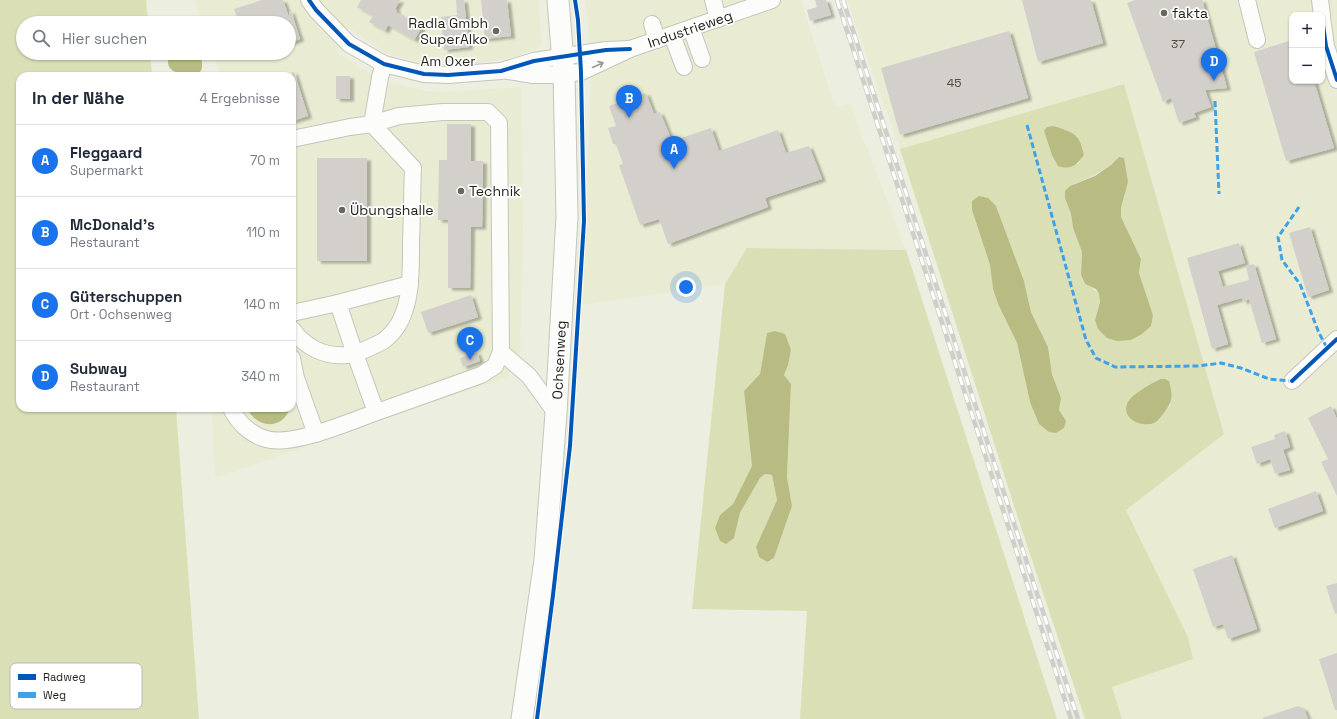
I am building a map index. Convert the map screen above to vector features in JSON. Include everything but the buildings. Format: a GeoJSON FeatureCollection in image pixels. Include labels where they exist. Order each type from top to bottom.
{"type":"FeatureCollection","features":[{"type":"Feature","properties":{"kind":"main road","name":"Ochsenweg"},"geometry":{"type":"LineString","coordinates":[[522,719],[545,560],[556,413],[567,216],[563,66],[558,0]]}},
{"type":"Feature","properties":{"kind":"street","name":"Am Oxer"},"geometry":{"type":"LineString","coordinates":[[309,0],[321,16],[349,44],[384,64],[424,74],[448,75],[501,71],[533,75],[563,66]]}},
{"type":"Feature","properties":{"kind":"street"},"geometry":{"type":"LineString","coordinates":[[713,0],[718,19]]}},
{"type":"Feature","properties":{"kind":"street","name":"Industrieweg"},"geometry":{"type":"LineString","coordinates":[[563,66],[581,72],[630,49],[772,0]]}},
{"type":"Feature","properties":{"kind":"street"},"geometry":{"type":"LineString","coordinates":[[1247,0],[1257,40]]}},
{"type":"Feature","properties":{"kind":"street"},"geometry":{"type":"LineString","coordinates":[[1320,0],[1322,12]]}},
{"type":"Feature","properties":{"kind":"street"},"geometry":{"type":"LineString","coordinates":[[652,24],[657,40]]}},
{"type":"Feature","properties":{"kind":"street"},"geometry":{"type":"LineString","coordinates":[[691,28],[702,59]]}},
{"type":"Feature","properties":{"kind":"street"},"geometry":{"type":"LineString","coordinates":[[672,35],[684,67]]}},
{"type":"Feature","properties":{"kind":"street"},"geometry":{"type":"LineString","coordinates":[[1325,38],[1337,80]]}},
{"type":"Feature","properties":{"kind":"street"},"geometry":{"type":"LineString","coordinates":[[372,124],[380,77],[384,64]]}},
{"type":"Feature","properties":{"kind":"street"},"geometry":{"type":"LineString","coordinates":[[233,412],[235,417],[248,430],[266,439],[286,440],[316,434],[481,375],[495,366],[501,352],[500,123],[488,112],[443,112],[399,116],[372,124],[296,138]]}},
{"type":"Feature","properties":{"kind":"street"},"geometry":{"type":"LineString","coordinates":[[296,333],[304,342],[317,351],[333,356],[349,355],[367,349],[389,336],[400,322],[406,306],[410,284],[413,168],[372,124]]}},
{"type":"Feature","properties":{"kind":"street"},"geometry":{"type":"LineString","coordinates":[[296,312],[410,284]]}},
{"type":"Feature","properties":{"kind":"street"},"geometry":{"type":"LineString","coordinates":[[338,303],[376,412]]}},
{"type":"Feature","properties":{"kind":"street"},"geometry":{"type":"LineString","coordinates":[[1292,381],[1337,339]]}},
{"type":"Feature","properties":{"kind":"street"},"geometry":{"type":"LineString","coordinates":[[501,352],[529,376],[556,413]]}},
{"type":"Feature","properties":{"kind":"street"},"geometry":{"type":"LineString","coordinates":[[296,378],[316,434]]}},
{"type":"Feature","properties":{"kind":"shaded area"},"geometry":{"type":"Polygon","coordinates":[[[0,0],[146,0],[147,16],[16,16],[16,60],[151,60],[152,72],[16,72],[16,412],[176,412],[199,719],[0,719],[0,0]]]}},
{"type":"Feature","properties":{"kind":"shaded area"},"geometry":{"type":"Polygon","coordinates":[[[194,0],[538,0],[542,46],[515,57],[474,64],[427,65],[386,53],[349,28],[336,52],[372,74],[368,95],[376,97],[384,98],[388,82],[425,91],[444,92],[521,87],[523,226],[520,361],[507,377],[215,478],[212,412],[296,412],[296,72],[220,72],[215,60],[296,60],[296,16],[200,16],[194,0]]]}},
{"type":"Feature","properties":{"kind":"shaded area"},"geometry":{"type":"Polygon","coordinates":[[[585,0],[801,0],[835,108],[850,104],[906,250],[747,248],[725,284],[583,305],[591,81],[589,36],[585,0]]]}},
{"type":"Feature","properties":{"kind":"shaded area"},"geometry":{"type":"Polygon","coordinates":[[[847,0],[1337,0],[1337,719],[1122,719],[1112,687],[1193,659],[1188,637],[1126,510],[1224,434],[1124,84],[900,149],[847,0]]]}},
{"type":"Feature","properties":{"kind":"shaded area"},"geometry":{"type":"Polygon","coordinates":[[[201,60],[202,65],[200,72],[177,72],[171,69],[168,65],[168,61],[201,60]]]}},
{"type":"Feature","properties":{"kind":"shaded area"},"geometry":{"type":"Polygon","coordinates":[[[1124,84],[1224,434],[1126,510],[1188,637],[1193,659],[1112,687],[1122,719],[1085,719],[1017,515],[900,149],[1124,84]],[[1047,127],[1044,131],[1052,155],[1078,164],[1084,155],[1082,146],[1047,127]],[[1119,157],[1096,174],[1070,186],[1065,198],[1071,214],[1073,228],[1082,252],[1081,276],[1085,284],[1092,287],[1099,294],[1100,298],[1095,320],[1153,315],[1139,273],[1141,259],[1121,217],[1121,208],[1125,195],[1119,157]],[[996,206],[972,210],[990,265],[993,289],[998,304],[1017,343],[1030,402],[1059,410],[1061,398],[1052,374],[1048,347],[1031,312],[1024,281],[996,206]],[[1129,400],[1126,406],[1127,414],[1147,425],[1157,422],[1171,404],[1129,400]]]}},
{"type":"Feature","properties":{"kind":"shaded area"},"geometry":{"type":"Polygon","coordinates":[[[1053,126],[1074,134],[1080,142],[1084,155],[1073,166],[1066,168],[1058,166],[1052,155],[1044,131],[1047,127],[1053,126]]]}},
{"type":"Feature","properties":{"kind":"shaded area"},"geometry":{"type":"Polygon","coordinates":[[[1119,157],[1124,158],[1128,182],[1121,208],[1121,217],[1141,259],[1139,273],[1153,315],[1151,326],[1142,334],[1131,340],[1117,341],[1107,338],[1098,329],[1095,320],[1100,302],[1099,294],[1096,289],[1085,284],[1081,275],[1082,252],[1073,228],[1071,214],[1065,198],[1065,191],[1070,186],[1095,176],[1111,165],[1119,157]]]}},
{"type":"Feature","properties":{"kind":"shaded area"},"geometry":{"type":"Polygon","coordinates":[[[979,196],[988,198],[996,206],[1024,281],[1031,312],[1048,347],[1052,374],[1061,398],[1059,410],[1066,421],[1064,428],[1056,433],[1049,432],[1039,424],[1030,402],[1017,343],[998,304],[993,289],[990,265],[972,210],[972,201],[979,196]]]}},
{"type":"Feature","properties":{"kind":"shaded area"},"geometry":{"type":"Polygon","coordinates":[[[747,248],[906,250],[1057,719],[800,719],[807,611],[692,609],[725,284],[747,248]],[[767,333],[760,374],[744,391],[752,466],[733,504],[720,515],[734,538],[740,513],[760,478],[765,474],[772,475],[777,500],[756,547],[759,557],[766,562],[774,558],[792,506],[787,477],[791,384],[784,375],[788,365],[767,333]]]}},
{"type":"Feature","properties":{"kind":"shaded area"},"geometry":{"type":"Polygon","coordinates":[[[775,331],[785,334],[791,350],[784,375],[791,384],[787,477],[792,506],[774,558],[767,562],[759,557],[756,547],[777,500],[772,475],[765,474],[760,478],[740,513],[734,538],[726,544],[720,541],[715,528],[720,515],[733,504],[752,466],[744,391],[760,374],[767,333],[775,331]]]}},
{"type":"Feature","properties":{"kind":"shaded area"},"geometry":{"type":"Polygon","coordinates":[[[1161,379],[1169,381],[1172,395],[1171,402],[1157,421],[1151,424],[1140,424],[1135,422],[1127,415],[1127,404],[1132,397],[1152,383],[1161,379]]]}},
{"type":"Feature","properties":{"kind":"shaded area"},"geometry":{"type":"Polygon","coordinates":[[[249,412],[288,412],[281,421],[269,424],[256,420],[249,412]]]}},
{"type":"Feature","properties":{"kind":"railway"},"geometry":{"type":"LineString","coordinates":[[837,0],[1071,719]]}},
{"type":"Feature","properties":{"kind":"railway"},"geometry":{"type":"LineString","coordinates":[[843,0],[1078,719]]}},
{"type":"Feature","properties":{"kind":"marked path"},"geometry":{"type":"LineString","coordinates":[[1215,101],[1219,194]]}},
{"type":"Feature","properties":{"kind":"marked path"},"geometry":{"type":"LineString","coordinates":[[1027,125],[1086,340],[1096,358],[1115,367],[1198,366],[1221,363],[1241,368],[1269,379],[1292,381]]}},
{"type":"Feature","properties":{"kind":"marked path"},"geometry":{"type":"LineString","coordinates":[[1299,207],[1278,237],[1282,260],[1300,284],[1319,333],[1327,348]]}},
{"type":"Feature","properties":{"kind":"cycle path"},"geometry":{"type":"LineString","coordinates":[[309,0],[316,10],[349,44],[384,64],[424,74],[448,75],[501,71],[534,61],[606,50],[630,49]]}},
{"type":"Feature","properties":{"kind":"cycle path"},"geometry":{"type":"LineString","coordinates":[[537,719],[570,446],[584,221],[581,72],[578,20],[575,0]]}},
{"type":"Feature","properties":{"kind":"cycle path"},"geometry":{"type":"LineString","coordinates":[[1325,39],[1337,80]]}},
{"type":"Feature","properties":{"kind":"cycle path"},"geometry":{"type":"LineString","coordinates":[[1292,381],[1337,339]]}},
{"type":"Feature","properties":{"kind":"place","name":"fakta"},"geometry":{"type":"Point","coordinates":[1164,13]}},
{"type":"Feature","properties":{"kind":"place","name":"Radla Gmbh SuperAlko"},"geometry":{"type":"Point","coordinates":[496,31]}},
{"type":"Feature","properties":{"kind":"place","name":"Subway"},"geometry":{"type":"Point","coordinates":[1214,81]}},
{"type":"Feature","properties":{"kind":"place","name":"McDonald's"},"geometry":{"type":"Point","coordinates":[629,118]}},
{"type":"Feature","properties":{"kind":"place","name":"Fleggaard"},"geometry":{"type":"Point","coordinates":[674,169]}},
{"type":"Feature","properties":{"kind":"place","name":"Technik"},"geometry":{"type":"Point","coordinates":[461,191]}},
{"type":"Feature","properties":{"kind":"place","name":"Übungshalle"},"geometry":{"type":"Point","coordinates":[342,210]}},
{"type":"Feature","properties":{"kind":"place","name":"Güterschuppen"},"geometry":{"type":"Point","coordinates":[470,360]}}]}
